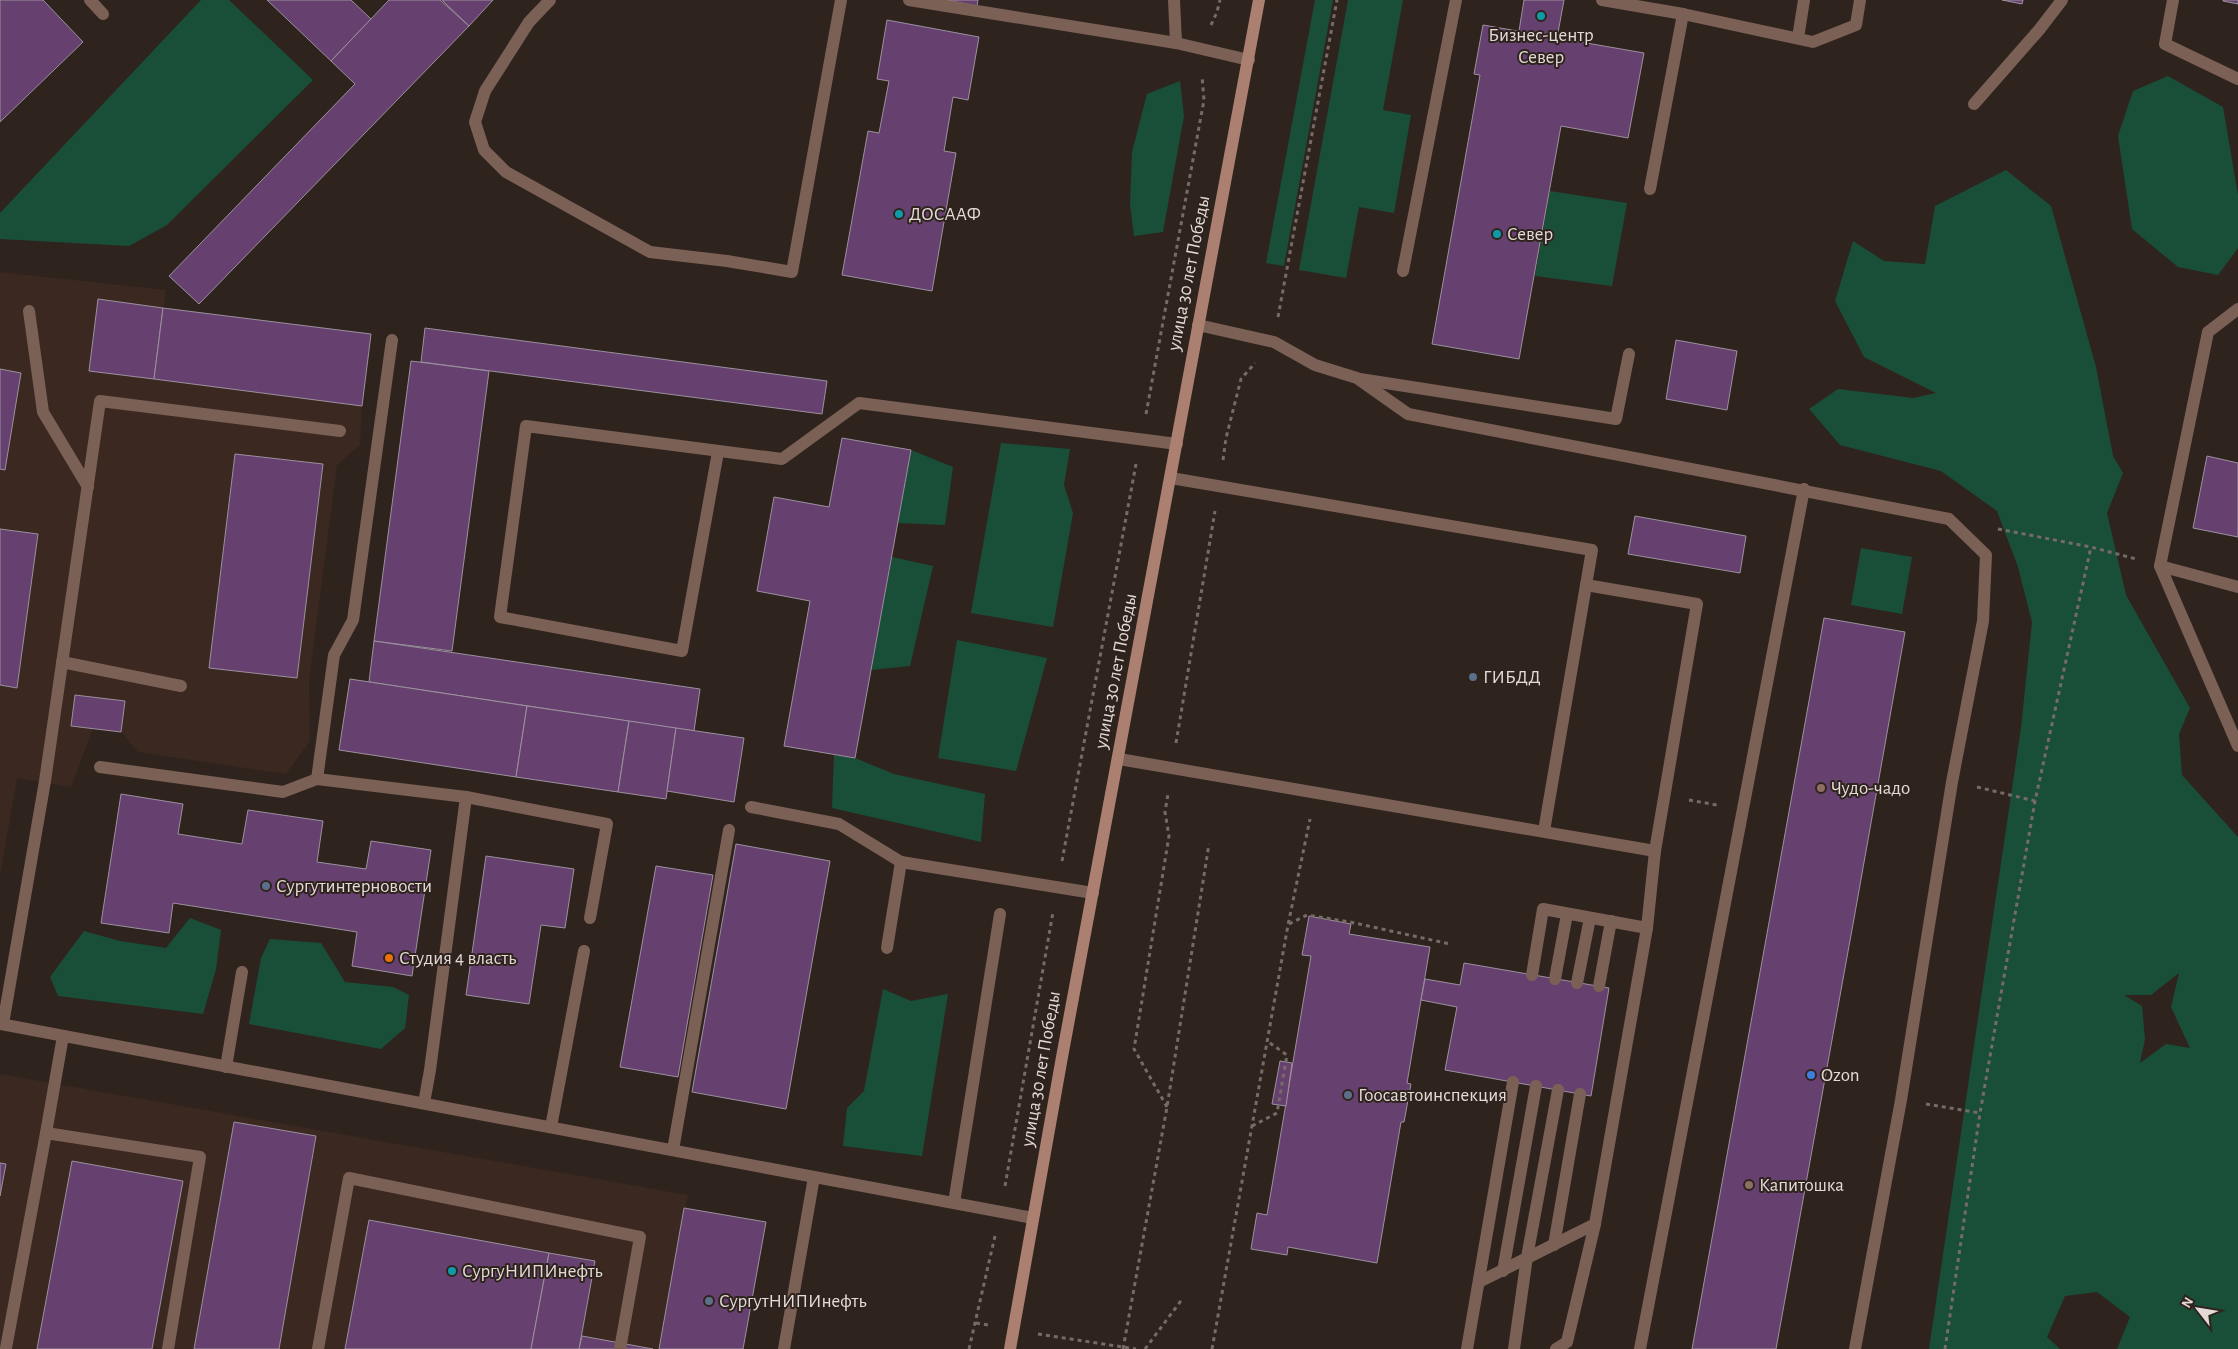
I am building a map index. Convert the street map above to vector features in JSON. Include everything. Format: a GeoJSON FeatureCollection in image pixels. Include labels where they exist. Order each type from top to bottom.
{"type":"FeatureCollection","features":[{"type":"Feature","properties":{"kind":"main road","name":"улица 30 лет Победы"},"geometry":{"type":"LineString","coordinates":[[1010,1349],[1259,0]]}},
{"type":"Feature","properties":{"kind":"lane"},"geometry":{"type":"LineString","coordinates":[[90,0],[103,14]]}},
{"type":"Feature","properties":{"kind":"lane"},"geometry":{"type":"LineString","coordinates":[[550,0],[529,22],[485,91],[475,122],[484,150],[506,172],[650,252],[792,272],[841,0]]}},
{"type":"Feature","properties":{"kind":"lane"},"geometry":{"type":"LineString","coordinates":[[910,0],[1199,48],[1249,60]]}},
{"type":"Feature","properties":{"kind":"lane"},"geometry":{"type":"LineString","coordinates":[[1174,0],[1176,44]]}},
{"type":"Feature","properties":{"kind":"lane"},"geometry":{"type":"LineString","coordinates":[[1403,271],[1456,0]]}},
{"type":"Feature","properties":{"kind":"lane"},"geometry":{"type":"LineString","coordinates":[[1602,0],[1682,14],[1813,42],[1856,25],[1860,0]]}},
{"type":"Feature","properties":{"kind":"lane"},"geometry":{"type":"LineString","coordinates":[[1798,38],[1804,0]]}},
{"type":"Feature","properties":{"kind":"lane"},"geometry":{"type":"LineString","coordinates":[[1974,104],[2039,30],[2062,0]]}},
{"type":"Feature","properties":{"kind":"lane"},"geometry":{"type":"LineString","coordinates":[[2173,0],[2165,44],[2238,79]]}},
{"type":"Feature","properties":{"kind":"lane"},"geometry":{"type":"LineString","coordinates":[[1650,189],[1682,14]]}},
{"type":"Feature","properties":{"kind":"lane"},"geometry":{"type":"LineString","coordinates":[[2238,309],[2208,332],[2160,566],[2238,746]]}},
{"type":"Feature","properties":{"kind":"lane"},"geometry":{"type":"LineString","coordinates":[[29,311],[43,412],[88,487]]}},
{"type":"Feature","properties":{"kind":"lane"},"geometry":{"type":"LineString","coordinates":[[1198,325],[1274,342],[1315,365],[1358,378],[1616,419],[1629,354]]}},
{"type":"Feature","properties":{"kind":"lane"},"geometry":{"type":"LineString","coordinates":[[317,778],[334,656],[353,620],[392,340]]}},
{"type":"Feature","properties":{"kind":"lane"},"geometry":{"type":"LineString","coordinates":[[1358,378],[1408,414],[1804,489],[1949,519],[1986,555],[1983,621],[1952,782],[1901,1100],[1855,1349]]}},
{"type":"Feature","properties":{"kind":"lane"},"geometry":{"type":"LineString","coordinates":[[340,431],[100,401],[45,781],[1,1024],[1033,1218]]}},
{"type":"Feature","properties":{"kind":"lane"},"geometry":{"type":"LineString","coordinates":[[718,452],[682,651],[500,617],[526,426],[782,459],[859,403],[1177,444]]}},
{"type":"Feature","properties":{"kind":"lane"},"geometry":{"type":"LineString","coordinates":[[1171,478],[1592,550],[1544,832]]}},
{"type":"Feature","properties":{"kind":"lane"},"geometry":{"type":"LineString","coordinates":[[1640,1349],[1804,489]]}},
{"type":"Feature","properties":{"kind":"lane"},"geometry":{"type":"LineString","coordinates":[[2160,566],[2238,587]]}},
{"type":"Feature","properties":{"kind":"lane"},"geometry":{"type":"LineString","coordinates":[[1556,1349],[1567,1342],[1595,1224],[1647,928],[1655,851],[1697,604],[1586,585]]}},
{"type":"Feature","properties":{"kind":"lane"},"geometry":{"type":"LineString","coordinates":[[62,662],[181,686]]}},
{"type":"Feature","properties":{"kind":"lane"},"geometry":{"type":"LineString","coordinates":[[1119,759],[1655,851]]}},
{"type":"Feature","properties":{"kind":"lane"},"geometry":{"type":"LineString","coordinates":[[100,768],[283,792],[317,778],[466,797],[607,824],[590,918]]}},
{"type":"Feature","properties":{"kind":"lane"},"geometry":{"type":"LineString","coordinates":[[424,1103],[432,1061],[466,797]]}},
{"type":"Feature","properties":{"kind":"lane"},"geometry":{"type":"LineString","coordinates":[[751,807],[839,824],[901,862],[1094,893]]}},
{"type":"Feature","properties":{"kind":"lane"},"geometry":{"type":"LineString","coordinates":[[673,1150],[728,830]]}},
{"type":"Feature","properties":{"kind":"lane"},"geometry":{"type":"LineString","coordinates":[[887,948],[901,862]]}},
{"type":"Feature","properties":{"kind":"lane"},"geometry":{"type":"LineString","coordinates":[[1532,975],[1543,910],[1647,928]]}},
{"type":"Feature","properties":{"kind":"lane"},"geometry":{"type":"LineString","coordinates":[[954,1203],[1000,914]]}},
{"type":"Feature","properties":{"kind":"lane"},"geometry":{"type":"LineString","coordinates":[[1555,979],[1567,914]]}},
{"type":"Feature","properties":{"kind":"lane"},"geometry":{"type":"LineString","coordinates":[[1577,983],[1590,918]]}},
{"type":"Feature","properties":{"kind":"lane"},"geometry":{"type":"LineString","coordinates":[[1599,986],[1611,921]]}},
{"type":"Feature","properties":{"kind":"lane"},"geometry":{"type":"LineString","coordinates":[[550,1127],[584,951]]}},
{"type":"Feature","properties":{"kind":"lane"},"geometry":{"type":"LineString","coordinates":[[226,1067],[242,972]]}},
{"type":"Feature","properties":{"kind":"lane"},"geometry":{"type":"LineString","coordinates":[[6,1348],[63,1036]]}},
{"type":"Feature","properties":{"kind":"lane"},"geometry":{"type":"LineString","coordinates":[[1467,1349],[1513,1082]]}},
{"type":"Feature","properties":{"kind":"lane"},"geometry":{"type":"LineString","coordinates":[[1503,1271],[1536,1086]]}},
{"type":"Feature","properties":{"kind":"lane"},"geometry":{"type":"LineString","coordinates":[[1514,1349],[1527,1257],[1558,1090]]}},
{"type":"Feature","properties":{"kind":"lane"},"geometry":{"type":"LineString","coordinates":[[1554,1244],[1580,1094]]}},
{"type":"Feature","properties":{"kind":"lane"},"geometry":{"type":"LineString","coordinates":[[46,1133],[200,1157],[168,1349]]}},
{"type":"Feature","properties":{"kind":"lane"},"geometry":{"type":"LineString","coordinates":[[784,1349],[814,1177]]}},
{"type":"Feature","properties":{"kind":"lane"},"geometry":{"type":"LineString","coordinates":[[318,1349],[350,1178],[640,1237],[620,1349]]}},
{"type":"Feature","properties":{"kind":"lane"},"geometry":{"type":"LineString","coordinates":[[1479,1282],[1595,1224]]}},
{"type":"Feature","properties":{"kind":"path"},"geometry":{"type":"LineString","coordinates":[[969,1349],[1000,1212],[1058,887],[1204,100],[1199,48],[1218,12],[1220,0]]}},
{"type":"Feature","properties":{"kind":"path"},"geometry":{"type":"LineString","coordinates":[[1167,1107],[1134,1049],[1169,836],[1165,812],[1226,438],[1241,379],[1274,342],[1337,0]]}},
{"type":"Feature","properties":{"kind":"path"},"geometry":{"type":"LineString","coordinates":[[1996,528],[2091,547],[2160,566]]}},
{"type":"Feature","properties":{"kind":"path"},"geometry":{"type":"LineString","coordinates":[[1945,1349],[1980,1113],[2035,801],[2091,547]]}},
{"type":"Feature","properties":{"kind":"path"},"geometry":{"type":"LineString","coordinates":[[1952,782],[2035,801]]}},
{"type":"Feature","properties":{"kind":"path"},"geometry":{"type":"LineString","coordinates":[[1212,1349],[1288,925],[1315,792]]}},
{"type":"Feature","properties":{"kind":"path"},"geometry":{"type":"LineString","coordinates":[[1664,795],[1743,811]]}},
{"type":"Feature","properties":{"kind":"path"},"geometry":{"type":"LineString","coordinates":[[1123,1348],[1167,1107],[1209,844]]}},
{"type":"Feature","properties":{"kind":"path"},"geometry":{"type":"LineString","coordinates":[[1288,925],[1307,915],[1350,922],[1450,944]]}},
{"type":"Feature","properties":{"kind":"path"},"geometry":{"type":"LineString","coordinates":[[1252,1126],[1277,1113],[1287,1055],[1267,1041]]}},
{"type":"Feature","properties":{"kind":"path"},"geometry":{"type":"LineString","coordinates":[[1282,1084],[1289,1085]]}},
{"type":"Feature","properties":{"kind":"path"},"geometry":{"type":"LineString","coordinates":[[1901,1100],[1980,1113]]}},
{"type":"Feature","properties":{"kind":"path"},"geometry":{"type":"LineString","coordinates":[[1145,1349],[1183,1298]]}},
{"type":"Feature","properties":{"kind":"path"},"geometry":{"type":"LineString","coordinates":[[976,1323],[1136,1349]]}},
{"type":"Feature","properties":{"kind":"shaded area"},"geometry":{"type":"Polygon","coordinates":[[[0,272],[166,290],[164,308],[371,334],[362,406],[360,445],[337,465],[309,681],[310,741],[286,774],[138,752],[121,732],[93,729],[71,787],[17,778],[0,877],[0,272]]]}},
{"type":"Feature","properties":{"kind":"shaded area","name":"СургутНИПИнефть"},"geometry":{"type":"Polygon","coordinates":[[[0,1074],[688,1195],[685,1208],[766,1222],[743,1349],[0,1349],[0,1074]]]}},
{"type":"Feature","properties":{"kind":"green space"},"geometry":{"type":"Polygon","coordinates":[[[201,0],[229,0],[313,80],[167,225],[129,246],[0,239],[0,213],[201,0]]]}},
{"type":"Feature","properties":{"kind":"green space"},"geometry":{"type":"Polygon","coordinates":[[[1315,0],[1333,0],[1284,266],[1266,263],[1315,0]]]}},
{"type":"Feature","properties":{"kind":"green space"},"geometry":{"type":"Polygon","coordinates":[[[1348,0],[1403,0],[1383,110],[1411,115],[1394,213],[1359,207],[1346,278],[1299,270],[1348,0]]]}},
{"type":"Feature","properties":{"kind":"green space"},"geometry":{"type":"Polygon","coordinates":[[[2168,76],[2223,107],[2238,195],[2238,248],[2218,275],[2178,267],[2132,229],[2118,136],[2133,91],[2168,76]]]}},
{"type":"Feature","properties":{"kind":"green space"},"geometry":{"type":"Polygon","coordinates":[[[1180,81],[1184,116],[1163,232],[1134,236],[1130,204],[1132,152],[1147,94],[1180,81]]]}},
{"type":"Feature","properties":{"kind":"green space"},"geometry":{"type":"Polygon","coordinates":[[[2006,170],[2051,206],[2096,367],[2113,456],[2123,473],[2107,513],[2126,595],[2190,708],[2179,734],[2182,775],[2238,837],[2238,1349],[2117,1349],[2130,1317],[2097,1292],[2065,1296],[2047,1337],[2060,1349],[1929,1349],[2021,728],[2032,622],[2018,567],[1997,511],[1941,471],[1840,445],[1809,409],[1838,389],[1913,398],[1936,393],[1864,357],[1835,301],[1853,241],[1884,261],[1925,264],[1935,206],[2006,170]],[[2179,973],[2151,995],[2124,995],[2142,1006],[2145,1039],[2140,1063],[2166,1044],[2190,1048],[2171,1007],[2179,973]]]}},
{"type":"Feature","properties":{"kind":"green space"},"geometry":{"type":"Polygon","coordinates":[[[1550,191],[1627,203],[1612,286],[1535,276],[1550,191]]]}},
{"type":"Feature","properties":{"kind":"green space"},"geometry":{"type":"Polygon","coordinates":[[[1001,443],[1070,449],[1064,485],[1073,513],[1053,627],[971,613],[1001,443]]]}},
{"type":"Feature","properties":{"kind":"green space"},"geometry":{"type":"Polygon","coordinates":[[[911,450],[953,467],[945,525],[898,523],[911,450]]]}},
{"type":"Feature","properties":{"kind":"green space"},"geometry":{"type":"Polygon","coordinates":[[[1861,548],[1912,557],[1902,614],[1851,605],[1861,548]]]}},
{"type":"Feature","properties":{"kind":"green space"},"geometry":{"type":"Polygon","coordinates":[[[892,557],[933,566],[910,666],[871,670],[892,557]]]}},
{"type":"Feature","properties":{"kind":"green space"},"geometry":{"type":"Polygon","coordinates":[[[957,640],[1047,658],[1016,771],[938,758],[957,640]]]}},
{"type":"Feature","properties":{"kind":"green space"},"geometry":{"type":"Polygon","coordinates":[[[834,755],[855,758],[894,774],[985,794],[981,842],[832,808],[834,755]]]}},
{"type":"Feature","properties":{"kind":"green space"},"geometry":{"type":"Polygon","coordinates":[[[190,918],[221,930],[216,969],[203,1014],[58,996],[50,977],[84,931],[120,941],[166,948],[190,918]]]}},
{"type":"Feature","properties":{"kind":"green space"},"geometry":{"type":"Polygon","coordinates":[[[270,939],[321,943],[345,982],[393,987],[409,995],[405,1028],[381,1049],[249,1024],[261,958],[270,939]]]}},
{"type":"Feature","properties":{"kind":"green space"},"geometry":{"type":"Polygon","coordinates":[[[883,989],[911,1001],[948,994],[922,1156],[843,1146],[847,1108],[864,1091],[883,989]]]}},
{"type":"Feature","properties":{"kind":"building"},"geometry":{"type":"Polygon","coordinates":[[[0,0],[43,0],[83,42],[0,122],[0,0]]]}},
{"type":"Feature","properties":{"kind":"building"},"geometry":{"type":"Polygon","coordinates":[[[267,0],[351,0],[371,19],[331,61],[267,0]]]}},
{"type":"Feature","properties":{"kind":"building"},"geometry":{"type":"Polygon","coordinates":[[[389,0],[440,0],[469,26],[199,304],[169,276],[355,84],[331,61],[389,0]]]}},
{"type":"Feature","properties":{"kind":"building"},"geometry":{"type":"Polygon","coordinates":[[[442,0],[493,0],[469,26],[442,0]]]}},
{"type":"Feature","properties":{"kind":"building"},"geometry":{"type":"Polygon","coordinates":[[[946,0],[978,0],[977,6],[946,0]]]}},
{"type":"Feature","properties":{"kind":"building","name":"Бизнес-центр Север"},"geometry":{"type":"Polygon","coordinates":[[[1524,0],[1564,0],[1557,38],[1519,31],[1524,0]]]}},
{"type":"Feature","properties":{"kind":"building"},"geometry":{"type":"Polygon","coordinates":[[[2002,0],[2023,0],[2022,4],[2002,0]]]}},
{"type":"Feature","properties":{"kind":"building"},"geometry":{"type":"Polygon","coordinates":[[[2238,0],[2238,4],[2223,1],[2238,0]]]}},
{"type":"Feature","properties":{"kind":"building","name":"ДОСААФ"},"geometry":{"type":"Polygon","coordinates":[[[887,20],[979,37],[968,100],[953,97],[944,151],[956,153],[932,291],[842,275],[868,131],[879,133],[889,81],[877,79],[887,20]]]}},
{"type":"Feature","properties":{"kind":"building","name":"Север"},"geometry":{"type":"Polygon","coordinates":[[[1483,25],[1644,53],[1628,138],[1561,126],[1519,359],[1432,344],[1480,75],[1474,74],[1483,25]]]}},
{"type":"Feature","properties":{"kind":"building"},"geometry":{"type":"Polygon","coordinates":[[[98,299],[163,308],[154,379],[89,371],[98,299]]]}},
{"type":"Feature","properties":{"kind":"building"},"geometry":{"type":"Polygon","coordinates":[[[163,308],[371,334],[362,406],[154,379],[163,308]]]}},
{"type":"Feature","properties":{"kind":"building"},"geometry":{"type":"Polygon","coordinates":[[[425,328],[827,381],[822,414],[421,362],[425,328]]]}},
{"type":"Feature","properties":{"kind":"building"},"geometry":{"type":"Polygon","coordinates":[[[1676,340],[1737,351],[1727,410],[1666,399],[1676,340]]]}},
{"type":"Feature","properties":{"kind":"building"},"geometry":{"type":"Polygon","coordinates":[[[411,361],[489,371],[452,651],[374,641],[411,361]]]}},
{"type":"Feature","properties":{"kind":"building"},"geometry":{"type":"Polygon","coordinates":[[[0,369],[21,373],[5,470],[0,469],[0,369]]]}},
{"type":"Feature","properties":{"kind":"building"},"geometry":{"type":"Polygon","coordinates":[[[842,438],[911,450],[855,758],[784,746],[810,601],[757,591],[774,497],[829,507],[842,438]]]}},
{"type":"Feature","properties":{"kind":"building"},"geometry":{"type":"Polygon","coordinates":[[[235,454],[323,464],[297,678],[209,668],[235,454]]]}},
{"type":"Feature","properties":{"kind":"building"},"geometry":{"type":"Polygon","coordinates":[[[2207,456],[2238,463],[2238,537],[2193,528],[2207,456]]]}},
{"type":"Feature","properties":{"kind":"building"},"geometry":{"type":"Polygon","coordinates":[[[1635,516],[1746,536],[1740,573],[1628,554],[1635,516]]]}},
{"type":"Feature","properties":{"kind":"building"},"geometry":{"type":"Polygon","coordinates":[[[0,529],[38,534],[17,688],[0,685],[0,529]]]}},
{"type":"Feature","properties":{"kind":"building"},"geometry":{"type":"Polygon","coordinates":[[[1824,618],[1905,632],[1855,913],[1776,1349],[1692,1349],[1824,618]]]}},
{"type":"Feature","properties":{"kind":"building"},"geometry":{"type":"Polygon","coordinates":[[[374,641],[700,689],[694,731],[369,682],[374,641]]]}},
{"type":"Feature","properties":{"kind":"building"},"geometry":{"type":"Polygon","coordinates":[[[350,679],[527,706],[516,777],[339,750],[350,679]]]}},
{"type":"Feature","properties":{"kind":"building"},"geometry":{"type":"Polygon","coordinates":[[[75,695],[125,701],[121,732],[71,726],[75,695]]]}},
{"type":"Feature","properties":{"kind":"building"},"geometry":{"type":"Polygon","coordinates":[[[527,706],[629,721],[618,792],[516,777],[527,706]]]}},
{"type":"Feature","properties":{"kind":"building"},"geometry":{"type":"Polygon","coordinates":[[[629,721],[676,728],[666,799],[618,792],[629,721]]]}},
{"type":"Feature","properties":{"kind":"building"},"geometry":{"type":"Polygon","coordinates":[[[676,728],[744,738],[734,802],[667,791],[676,728]]]}},
{"type":"Feature","properties":{"kind":"building","name":"Сургутинтерновости"},"geometry":{"type":"Polygon","coordinates":[[[121,794],[183,804],[178,834],[242,844],[248,810],[323,821],[317,862],[366,869],[371,841],[431,850],[412,976],[352,966],[357,932],[173,903],[169,933],[101,923],[121,794]]]}},
{"type":"Feature","properties":{"kind":"building"},"geometry":{"type":"Polygon","coordinates":[[[736,844],[830,861],[786,1109],[692,1092],[736,844]]]}},
{"type":"Feature","properties":{"kind":"building"},"geometry":{"type":"Polygon","coordinates":[[[486,856],[574,869],[565,928],[541,925],[529,1004],[466,995],[486,856]]]}},
{"type":"Feature","properties":{"kind":"building"},"geometry":{"type":"Polygon","coordinates":[[[656,866],[713,875],[678,1077],[620,1067],[656,866]]]}},
{"type":"Feature","properties":{"kind":"building","name":"Гоосавтоинспекция"},"geometry":{"type":"Polygon","coordinates":[[[1309,916],[1351,924],[1349,934],[1430,947],[1407,1083],[1411,1084],[1404,1122],[1401,1122],[1377,1263],[1288,1247],[1287,1255],[1251,1249],[1257,1213],[1267,1215],[1311,956],[1302,955],[1309,916]]]}},
{"type":"Feature","properties":{"kind":"building"},"geometry":{"type":"Polygon","coordinates":[[[1464,963],[1609,988],[1591,1096],[1445,1070],[1457,1007],[1421,1000],[1425,979],[1460,985],[1464,963]]]}},
{"type":"Feature","properties":{"kind":"building"},"geometry":{"type":"Polygon","coordinates":[[[1280,1061],[1292,1063],[1286,1106],[1272,1104],[1280,1061]]]}},
{"type":"Feature","properties":{"kind":"building"},"geometry":{"type":"Polygon","coordinates":[[[234,1122],[316,1136],[279,1349],[194,1349],[234,1122]]]}},
{"type":"Feature","properties":{"kind":"building"},"geometry":{"type":"Polygon","coordinates":[[[72,1161],[183,1181],[152,1349],[37,1349],[72,1161]]]}},
{"type":"Feature","properties":{"kind":"building"},"geometry":{"type":"Polygon","coordinates":[[[0,1163],[6,1164],[0,1196],[0,1163]]]}},
{"type":"Feature","properties":{"kind":"building","name":"СургутНИПИнефть"},"geometry":{"type":"Polygon","coordinates":[[[684,1208],[766,1222],[743,1349],[659,1349],[684,1208]]]}},
{"type":"Feature","properties":{"kind":"building","name":"СургуНИПИнефть"},"geometry":{"type":"Polygon","coordinates":[[[369,1220],[549,1253],[531,1349],[345,1349],[369,1220]]]}},
{"type":"Feature","properties":{"kind":"building"},"geometry":{"type":"Polygon","coordinates":[[[549,1253],[595,1261],[579,1349],[531,1349],[549,1253]]]}},
{"type":"Feature","properties":{"kind":"building"},"geometry":{"type":"Polygon","coordinates":[[[582,1336],[653,1349],[579,1349],[582,1336]]]}},
{"type":"Feature","properties":{"kind":"place","name":"Бизнес-центр Север"},"geometry":{"type":"Point","coordinates":[1541,16]}},
{"type":"Feature","properties":{"kind":"place","name":"ДОСААФ"},"geometry":{"type":"Point","coordinates":[899,214]}},
{"type":"Feature","properties":{"kind":"place","name":"Север"},"geometry":{"type":"Point","coordinates":[1497,234]}},
{"type":"Feature","properties":{"kind":"place","name":"ГИБДД"},"geometry":{"type":"Point","coordinates":[1473,677]}},
{"type":"Feature","properties":{"kind":"place","name":"Чудо-чадо"},"geometry":{"type":"Point","coordinates":[1821,788]}},
{"type":"Feature","properties":{"kind":"place","name":"Сургутинтерновости"},"geometry":{"type":"Point","coordinates":[266,886]}},
{"type":"Feature","properties":{"kind":"place","name":"Студия 4 власть"},"geometry":{"type":"Point","coordinates":[389,958]}},
{"type":"Feature","properties":{"kind":"place","name":"Ozon"},"geometry":{"type":"Point","coordinates":[1811,1075]}},
{"type":"Feature","properties":{"kind":"place","name":"Гоосавтоинспекция"},"geometry":{"type":"Point","coordinates":[1348,1095]}},
{"type":"Feature","properties":{"kind":"place","name":"Капитошка"},"geometry":{"type":"Point","coordinates":[1749,1185]}},
{"type":"Feature","properties":{"kind":"place","name":"СургуНИПИнефть"},"geometry":{"type":"Point","coordinates":[452,1271]}},
{"type":"Feature","properties":{"kind":"place","name":"СургутНИПИнефть"},"geometry":{"type":"Point","coordinates":[709,1301]}}]}
